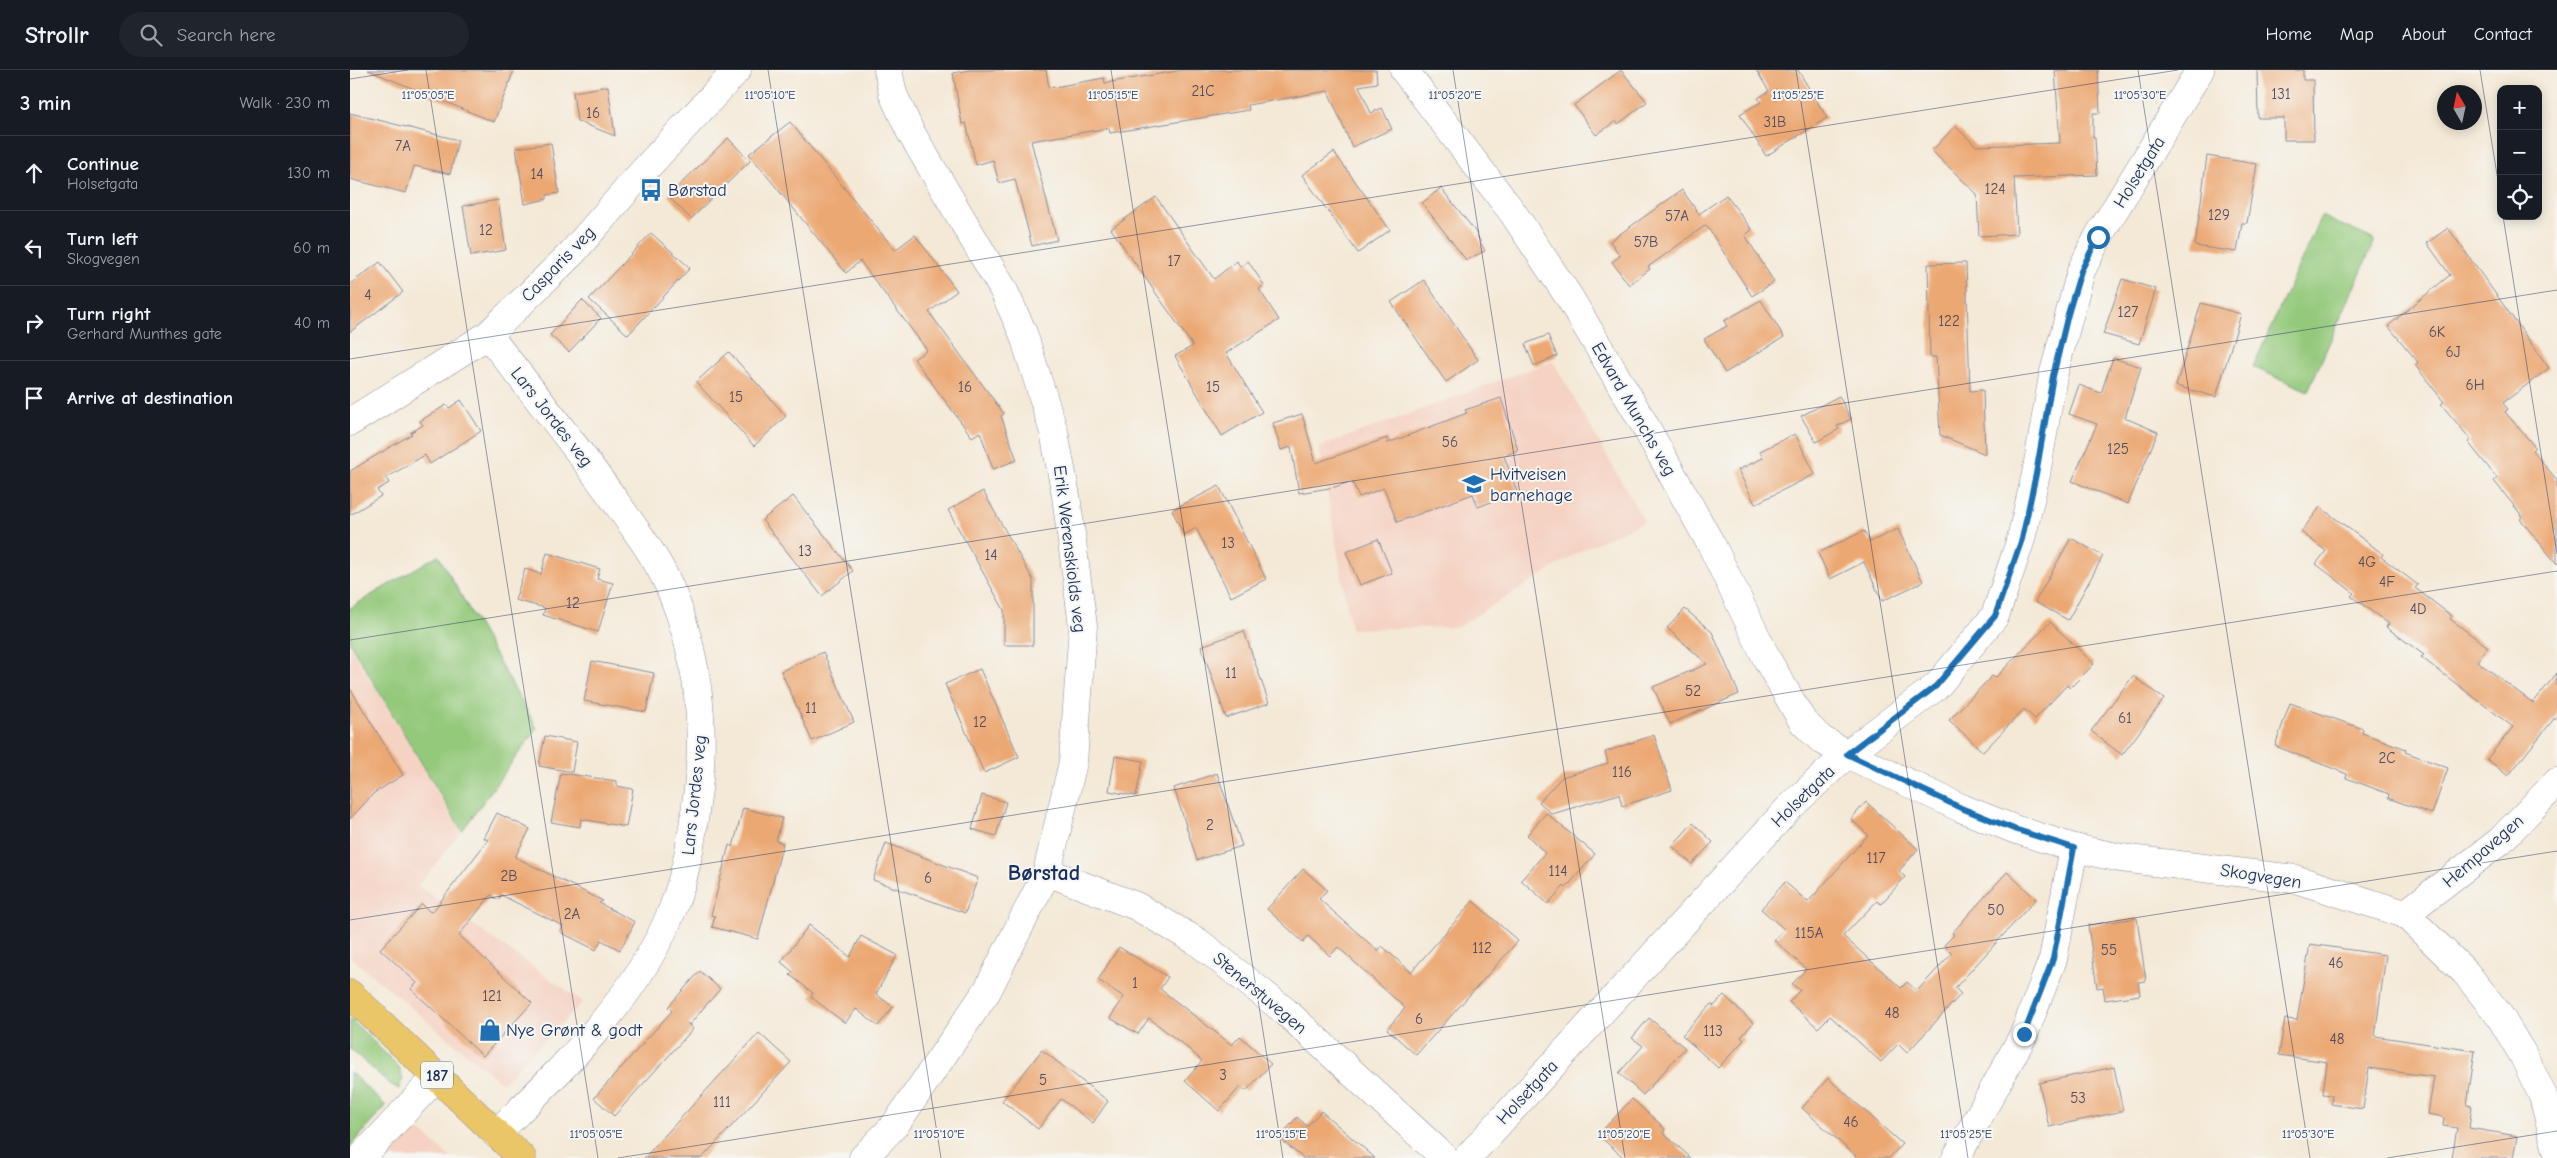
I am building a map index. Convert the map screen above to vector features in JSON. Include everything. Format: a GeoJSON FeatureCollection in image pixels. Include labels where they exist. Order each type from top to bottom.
{"type":"FeatureCollection","features":[{"type":"Feature","properties":{"kind":"main road","name":"187"},"geometry":{"type":"LineString","coordinates":[[350,994],[438,1075],[522,1158]]}},
{"type":"Feature","properties":{"kind":"street","name":"Casparis veg"},"geometry":{"type":"LineString","coordinates":[[350,422],[488,335],[572,253],[638,177],[737,70]]}},
{"type":"Feature","properties":{"kind":"street","name":"Erik Werenskiolds veg"},"geometry":{"type":"LineString","coordinates":[[863,1158],[895,1125],[987,991],[1046,872],[1073,762],[1083,626],[1066,496],[1054,432],[1023,334],[1003,289],[910,131],[893,94],[888,70]]}},
{"type":"Feature","properties":{"kind":"street","name":"Edvard Munchs veg"},"geometry":{"type":"LineString","coordinates":[[1404,70],[1513,213],[1571,300],[1712,546],[1768,661],[1803,722],[1822,740],[1847,754]]}},
{"type":"Feature","properties":{"kind":"street","name":"Holsetgata"},"geometry":{"type":"LineString","coordinates":[[1467,1158],[1789,808],[1847,754],[1936,686],[1995,616],[2022,539],[2036,474],[2053,376],[2081,271],[2098,237],[2200,70]]}},
{"type":"Feature","properties":{"kind":"street","name":"Lars Jordes veg"},"geometry":{"type":"LineString","coordinates":[[488,335],[588,462],[648,549],[670,588],[693,664],[701,734],[701,761],[687,865],[673,909],[650,954],[622,996],[588,1040],[496,1134]]}},
{"type":"Feature","properties":{"kind":"street","name":"Skogvegen"},"geometry":{"type":"LineString","coordinates":[[1847,754],[1961,808],[2014,829],[2074,848],[2159,863],[2295,879],[2405,914],[2465,972],[2499,1014],[2522,1053],[2543,1096],[2557,1150]]}},
{"type":"Feature","properties":{"kind":"street","name":"Hempavegen"},"geometry":{"type":"LineString","coordinates":[[2405,914],[2500,841],[2557,782]]}},
{"type":"Feature","properties":{"kind":"street"},"geometry":{"type":"LineString","coordinates":[[1956,1158],[2024,1034],[2053,959],[2074,848]]}},
{"type":"Feature","properties":{"kind":"street","name":"Stenerstuvegen"},"geometry":{"type":"LineString","coordinates":[[1046,872],[1136,906],[1198,942],[1285,1011],[1445,1158]]}},
{"type":"Feature","properties":{"kind":"street"},"geometry":{"type":"LineString","coordinates":[[361,1158],[438,1075]]}},
{"type":"Feature","properties":{"kind":"shaded area","name":"Hvitveisen barnehage"},"geometry":{"type":"Polygon","coordinates":[[[1553,361],[1644,521],[1584,549],[1458,627],[1351,629],[1319,447],[1553,361]]]}},
{"type":"Feature","properties":{"kind":"shaded area"},"geometry":{"type":"Polygon","coordinates":[[[350,646],[461,832],[418,886],[583,1002],[502,1083],[350,957],[350,646]]]}},
{"type":"Feature","properties":{"kind":"shaded area"},"geometry":{"type":"Polygon","coordinates":[[[414,1125],[451,1158],[384,1158],[414,1125]]]}},
{"type":"Feature","properties":{"kind":"green space"},"geometry":{"type":"Polygon","coordinates":[[[2321,216],[2375,240],[2308,391],[2253,367],[2321,216]]]}},
{"type":"Feature","properties":{"kind":"green space"},"geometry":{"type":"Polygon","coordinates":[[[438,555],[537,728],[462,831],[350,643],[350,608],[438,555]]]}},
{"type":"Feature","properties":{"kind":"green space"},"geometry":{"type":"Polygon","coordinates":[[[350,1018],[398,1066],[403,1078],[399,1089],[390,1084],[350,1049],[350,1018]]]}},
{"type":"Feature","properties":{"kind":"green space"},"geometry":{"type":"Polygon","coordinates":[[[350,1072],[386,1106],[350,1146],[350,1072]]]}},
{"type":"Feature","properties":{"kind":"building"},"geometry":{"type":"Polygon","coordinates":[[[368,70],[514,70],[494,122],[368,70]]]}},
{"type":"Feature","properties":{"kind":"building"},"geometry":{"type":"Polygon","coordinates":[[[970,70],[1046,70],[1049,88],[1104,78],[1105,83],[1183,70],[1376,70],[1377,83],[1359,86],[1371,113],[1382,108],[1392,129],[1352,147],[1328,91],[1248,105],[1249,110],[1110,133],[1109,128],[1031,141],[1057,240],[1032,246],[1015,179],[999,183],[993,160],[976,165],[966,123],[962,124],[953,73],[970,70]]]}},
{"type":"Feature","properties":{"kind":"building"},"geometry":{"type":"Polygon","coordinates":[[[1621,70],[1647,102],[1618,124],[1616,121],[1596,135],[1574,105],[1621,70]]]}},
{"type":"Feature","properties":{"kind":"building"},"geometry":{"type":"Polygon","coordinates":[[[1756,70],[1798,70],[1827,118],[1766,156],[1740,114],[1761,102],[1758,98],[1769,91],[1756,70]]]}},
{"type":"Feature","properties":{"kind":"building"},"geometry":{"type":"Polygon","coordinates":[[[2055,70],[2098,70],[2100,113],[2093,113],[2093,137],[2095,138],[2097,175],[2014,178],[2017,234],[1979,236],[1977,194],[1932,151],[1955,126],[1976,146],[2060,143],[2055,70]]]}},
{"type":"Feature","properties":{"kind":"building"},"geometry":{"type":"Polygon","coordinates":[[[2257,70],[2303,70],[2303,80],[2313,80],[2314,140],[2284,140],[2284,118],[2258,118],[2257,70]]]}},
{"type":"Feature","properties":{"kind":"building"},"geometry":{"type":"Polygon","coordinates":[[[608,86],[615,136],[577,121],[573,92],[608,86]]]}},
{"type":"Feature","properties":{"kind":"building"},"geometry":{"type":"Polygon","coordinates":[[[350,113],[458,140],[450,174],[414,166],[406,193],[350,179],[350,113]]]}},
{"type":"Feature","properties":{"kind":"building"},"geometry":{"type":"Polygon","coordinates":[[[790,122],[895,250],[915,235],[957,291],[929,312],[1004,414],[1001,416],[1017,460],[993,469],[980,432],[972,437],[914,359],[927,350],[860,261],[846,273],[749,154],[790,122]]]}},
{"type":"Feature","properties":{"kind":"building"},"geometry":{"type":"Polygon","coordinates":[[[728,138],[750,161],[691,219],[668,196],[728,138]]]}},
{"type":"Feature","properties":{"kind":"building"},"geometry":{"type":"Polygon","coordinates":[[[551,143],[559,193],[547,195],[547,199],[525,204],[516,148],[551,143]]]}},
{"type":"Feature","properties":{"kind":"building"},"geometry":{"type":"Polygon","coordinates":[[[1334,152],[1390,230],[1358,253],[1302,175],[1334,152]]]}},
{"type":"Feature","properties":{"kind":"building"},"geometry":{"type":"Polygon","coordinates":[[[2207,156],[2257,164],[2247,223],[2242,223],[2237,252],[2195,246],[2207,156]]]}},
{"type":"Feature","properties":{"kind":"building"},"geometry":{"type":"Polygon","coordinates":[[[1441,188],[1475,231],[1485,251],[1466,260],[1422,203],[1441,188]]]}},
{"type":"Feature","properties":{"kind":"building"},"geometry":{"type":"Polygon","coordinates":[[[1682,190],[1699,214],[1726,195],[1752,230],[1745,235],[1774,282],[1752,296],[1706,225],[1648,267],[1650,269],[1629,285],[1612,262],[1620,256],[1610,241],[1682,190]]]}},
{"type":"Feature","properties":{"kind":"building"},"geometry":{"type":"Polygon","coordinates":[[[1156,197],[1214,279],[1237,261],[1240,267],[1248,261],[1264,285],[1259,289],[1279,320],[1226,353],[1262,412],[1222,436],[1175,356],[1193,346],[1111,229],[1156,197]]]}},
{"type":"Feature","properties":{"kind":"building"},"geometry":{"type":"Polygon","coordinates":[[[498,200],[506,250],[471,256],[463,206],[498,200]]]}},
{"type":"Feature","properties":{"kind":"building"},"geometry":{"type":"Polygon","coordinates":[[[2448,228],[2549,368],[2503,403],[2508,409],[2505,412],[2535,447],[2532,450],[2557,480],[2557,564],[2520,519],[2523,517],[2494,481],[2497,478],[2468,442],[2471,440],[2441,404],[2444,402],[2415,365],[2418,362],[2388,326],[2450,275],[2427,243],[2448,228]]]}},
{"type":"Feature","properties":{"kind":"building"},"geometry":{"type":"Polygon","coordinates":[[[651,233],[690,268],[628,335],[589,299],[651,233]]]}},
{"type":"Feature","properties":{"kind":"building"},"geometry":{"type":"Polygon","coordinates":[[[380,262],[403,292],[350,332],[350,284],[380,262]]]}},
{"type":"Feature","properties":{"kind":"building"},"geometry":{"type":"Polygon","coordinates":[[[1966,263],[1970,391],[1983,390],[1985,454],[1940,435],[1936,357],[1930,357],[1928,264],[1966,263]]]}},
{"type":"Feature","properties":{"kind":"building"},"geometry":{"type":"Polygon","coordinates":[[[2122,279],[2156,289],[2139,344],[2103,334],[2122,279]]]}},
{"type":"Feature","properties":{"kind":"building"},"geometry":{"type":"Polygon","coordinates":[[[1424,280],[1478,360],[1446,382],[1391,302],[1424,280]]]}},
{"type":"Feature","properties":{"kind":"building"},"geometry":{"type":"Polygon","coordinates":[[[582,300],[601,318],[569,352],[550,335],[582,300]]]}},
{"type":"Feature","properties":{"kind":"building"},"geometry":{"type":"Polygon","coordinates":[[[1761,300],[1784,337],[1725,373],[1704,339],[1727,326],[1724,321],[1761,300]]]}},
{"type":"Feature","properties":{"kind":"building"},"geometry":{"type":"Polygon","coordinates":[[[2201,303],[2241,314],[2216,397],[2176,386],[2201,303]]]}},
{"type":"Feature","properties":{"kind":"building"},"geometry":{"type":"Polygon","coordinates":[[[1548,335],[1557,356],[1534,366],[1525,344],[1548,335]]]}},
{"type":"Feature","properties":{"kind":"building"},"geometry":{"type":"Polygon","coordinates":[[[729,352],[786,416],[754,446],[696,382],[729,352]]]}},
{"type":"Feature","properties":{"kind":"building"},"geometry":{"type":"Polygon","coordinates":[[[2113,358],[2141,367],[2125,418],[2158,432],[2128,504],[2072,481],[2097,424],[2069,414],[2079,385],[2101,393],[2113,358]]]}},
{"type":"Feature","properties":{"kind":"building"},"geometry":{"type":"Polygon","coordinates":[[[1839,396],[1851,419],[1837,426],[1839,429],[1816,442],[1801,416],[1839,396]]]}},
{"type":"Feature","properties":{"kind":"building"},"geometry":{"type":"Polygon","coordinates":[[[1501,398],[1518,450],[1504,456],[1517,492],[1478,507],[1473,494],[1397,522],[1384,488],[1359,497],[1352,481],[1335,487],[1299,493],[1291,447],[1281,450],[1273,423],[1302,414],[1316,463],[1387,438],[1388,443],[1467,413],[1465,410],[1501,398]]]}},
{"type":"Feature","properties":{"kind":"building"},"geometry":{"type":"Polygon","coordinates":[[[461,400],[481,431],[430,464],[425,455],[386,478],[389,483],[377,490],[381,496],[350,515],[350,471],[412,434],[410,433],[423,425],[420,421],[446,405],[449,408],[461,400]]]}},
{"type":"Feature","properties":{"kind":"building"},"geometry":{"type":"Polygon","coordinates":[[[1795,434],[1815,474],[1755,504],[1738,470],[1763,458],[1760,451],[1795,434]]]}},
{"type":"Feature","properties":{"kind":"building"},"geometry":{"type":"Polygon","coordinates":[[[1219,486],[1266,579],[1231,597],[1196,528],[1184,535],[1172,510],[1219,486]]]}},
{"type":"Feature","properties":{"kind":"building"},"geometry":{"type":"Polygon","coordinates":[[[983,491],[1033,580],[1033,645],[1004,645],[1004,610],[948,510],[983,491]]]}},
{"type":"Feature","properties":{"kind":"building"},"geometry":{"type":"Polygon","coordinates":[[[793,496],[853,571],[822,596],[762,520],[793,496]]]}},
{"type":"Feature","properties":{"kind":"building"},"geometry":{"type":"Polygon","coordinates":[[[2320,507],[2383,554],[2381,557],[2418,585],[2415,588],[2452,616],[2450,619],[2488,647],[2477,661],[2533,703],[2557,673],[2557,715],[2508,776],[2487,759],[2513,727],[2421,657],[2424,655],[2386,627],[2389,624],[2351,596],[2354,593],[2316,564],[2326,551],[2301,532],[2320,507]]]}},
{"type":"Feature","properties":{"kind":"building"},"geometry":{"type":"Polygon","coordinates":[[[1898,529],[1923,582],[1882,601],[1864,562],[1830,579],[1818,553],[1864,531],[1870,542],[1898,529]]]}},
{"type":"Feature","properties":{"kind":"building"},"geometry":{"type":"Polygon","coordinates":[[[2071,538],[2103,556],[2068,620],[2035,602],[2071,538]]]}},
{"type":"Feature","properties":{"kind":"building"},"geometry":{"type":"Polygon","coordinates":[[[1378,539],[1392,573],[1360,585],[1346,552],[1378,539]]]}},
{"type":"Feature","properties":{"kind":"building"},"geometry":{"type":"Polygon","coordinates":[[[547,553],[600,569],[597,579],[613,583],[598,632],[543,615],[545,608],[515,600],[525,569],[541,574],[547,553]]]}},
{"type":"Feature","properties":{"kind":"building"},"geometry":{"type":"Polygon","coordinates":[[[1685,609],[1712,632],[1739,694],[1670,724],[1653,687],[1707,664],[1667,628],[1685,609]]]}},
{"type":"Feature","properties":{"kind":"building"},"geometry":{"type":"Polygon","coordinates":[[[2050,622],[2094,664],[2070,688],[2067,685],[2035,719],[2024,709],[1983,752],[1949,720],[1992,676],[1995,678],[2050,622]]]}},
{"type":"Feature","properties":{"kind":"building"},"geometry":{"type":"Polygon","coordinates":[[[1244,631],[1269,703],[1226,718],[1201,646],[1244,631]]]}},
{"type":"Feature","properties":{"kind":"building"},"geometry":{"type":"Polygon","coordinates":[[[823,652],[854,722],[812,741],[781,671],[823,652]]]}},
{"type":"Feature","properties":{"kind":"building"},"geometry":{"type":"Polygon","coordinates":[[[592,661],[654,673],[646,712],[584,701],[592,661]]]}},
{"type":"Feature","properties":{"kind":"building"},"geometry":{"type":"Polygon","coordinates":[[[980,669],[1019,757],[984,773],[945,684],[980,669]]]}},
{"type":"Feature","properties":{"kind":"building"},"geometry":{"type":"Polygon","coordinates":[[[2133,676],[2164,699],[2122,755],[2091,731],[2133,676]]]}},
{"type":"Feature","properties":{"kind":"building"},"geometry":{"type":"Polygon","coordinates":[[[350,688],[403,775],[374,793],[350,819],[350,688]]]}},
{"type":"Feature","properties":{"kind":"building"},"geometry":{"type":"Polygon","coordinates":[[[2290,703],[2363,729],[2362,733],[2406,749],[2405,752],[2448,768],[2432,814],[2388,798],[2389,794],[2346,778],[2347,774],[2275,746],[2290,703]]]}},
{"type":"Feature","properties":{"kind":"building"},"geometry":{"type":"Polygon","coordinates":[[[1654,735],[1672,790],[1622,806],[1619,794],[1552,814],[1539,802],[1562,777],[1608,763],[1605,752],[1654,735]]]}},
{"type":"Feature","properties":{"kind":"building"},"geometry":{"type":"Polygon","coordinates":[[[545,736],[577,742],[572,772],[539,766],[545,736]]]}},
{"type":"Feature","properties":{"kind":"building"},"geometry":{"type":"Polygon","coordinates":[[[1115,756],[1143,761],[1136,796],[1109,791],[1115,756]]]}},
{"type":"Feature","properties":{"kind":"building"},"geometry":{"type":"Polygon","coordinates":[[[561,773],[617,781],[617,786],[633,789],[626,827],[581,819],[580,827],[551,822],[561,773]]]}},
{"type":"Feature","properties":{"kind":"building"},"geometry":{"type":"Polygon","coordinates":[[[1217,773],[1242,846],[1197,860],[1174,788],[1217,773]]]}},
{"type":"Feature","properties":{"kind":"building"},"geometry":{"type":"Polygon","coordinates":[[[982,795],[1006,802],[996,836],[972,829],[982,795]]]}},
{"type":"Feature","properties":{"kind":"building"},"geometry":{"type":"Polygon","coordinates":[[[1866,802],[1918,849],[1899,871],[1905,877],[1881,904],[1877,901],[1843,936],[1901,988],[1907,982],[1917,991],[1952,953],[1944,945],[1954,935],[1952,933],[2007,872],[2036,899],[1955,988],[1961,994],[1907,1053],[1898,1044],[1881,1062],[1830,1016],[1818,1028],[1789,1002],[1800,990],[1792,984],[1806,969],[1774,940],[1784,929],[1761,909],[1785,882],[1808,902],[1868,835],[1851,819],[1866,802]]]}},
{"type":"Feature","properties":{"kind":"building"},"geometry":{"type":"Polygon","coordinates":[[[743,808],[782,818],[776,841],[783,843],[758,939],[712,927],[715,916],[711,915],[729,845],[733,847],[743,808]]]}},
{"type":"Feature","properties":{"kind":"building"},"geometry":{"type":"Polygon","coordinates":[[[497,813],[530,829],[515,857],[603,901],[599,903],[635,922],[620,950],[601,940],[596,950],[560,932],[563,926],[501,895],[498,900],[491,895],[459,935],[532,1003],[483,1056],[411,989],[417,983],[380,949],[422,904],[430,912],[433,911],[488,840],[484,838],[497,813]]]}},
{"type":"Feature","properties":{"kind":"building"},"geometry":{"type":"Polygon","coordinates":[[[1546,813],[1595,854],[1566,888],[1564,886],[1548,904],[1521,880],[1545,853],[1527,835],[1546,813]]]}},
{"type":"Feature","properties":{"kind":"building"},"geometry":{"type":"Polygon","coordinates":[[[1693,823],[1713,842],[1692,864],[1672,846],[1693,823]]]}},
{"type":"Feature","properties":{"kind":"building"},"geometry":{"type":"Polygon","coordinates":[[[886,843],[978,878],[965,913],[873,880],[886,843]]]}},
{"type":"Feature","properties":{"kind":"building"},"geometry":{"type":"Polygon","coordinates":[[[1303,869],[1327,890],[1319,899],[1378,951],[1382,946],[1411,972],[1473,901],[1518,941],[1416,1055],[1387,1029],[1405,1008],[1338,947],[1330,956],[1308,936],[1303,942],[1267,909],[1303,869]]]}},
{"type":"Feature","properties":{"kind":"building"},"geometry":{"type":"Polygon","coordinates":[[[2137,918],[2146,981],[2138,982],[2140,995],[2105,1000],[2103,987],[2097,988],[2088,925],[2137,918]]]}},
{"type":"Feature","properties":{"kind":"building"},"geometry":{"type":"Polygon","coordinates":[[[809,925],[850,957],[861,936],[897,955],[876,994],[893,1007],[878,1026],[856,1009],[845,1023],[811,997],[813,993],[790,975],[793,972],[781,962],[809,925]]]}},
{"type":"Feature","properties":{"kind":"building"},"geometry":{"type":"Polygon","coordinates":[[[2310,944],[2386,955],[2375,1036],[2475,1051],[2467,1105],[2472,1106],[2469,1128],[2517,1136],[2513,1158],[2452,1158],[2457,1128],[2443,1126],[2444,1117],[2428,1114],[2434,1077],[2369,1068],[2363,1109],[2331,1104],[2332,1095],[2323,1094],[2327,1062],[2279,1055],[2285,1019],[2297,1020],[2310,944]]]}},
{"type":"Feature","properties":{"kind":"building"},"geometry":{"type":"Polygon","coordinates":[[[1119,947],[1168,977],[1160,989],[1232,1045],[1240,1036],[1271,1064],[1246,1091],[1240,1087],[1219,1111],[1185,1081],[1202,1061],[1190,1050],[1149,1018],[1138,1034],[1110,1018],[1124,997],[1098,980],[1119,947]]]}},
{"type":"Feature","properties":{"kind":"building"},"geometry":{"type":"Polygon","coordinates":[[[700,971],[720,989],[689,1025],[693,1029],[614,1116],[594,1098],[672,1011],[668,1007],[700,971]]]}},
{"type":"Feature","properties":{"kind":"building"},"geometry":{"type":"Polygon","coordinates":[[[1724,995],[1753,1023],[1741,1037],[1744,1040],[1718,1068],[1682,1035],[1711,1004],[1714,1006],[1724,995]]]}},
{"type":"Feature","properties":{"kind":"building"},"geometry":{"type":"Polygon","coordinates":[[[1649,1018],[1685,1048],[1643,1095],[1619,1073],[1643,1046],[1632,1038],[1649,1018]]]}},
{"type":"Feature","properties":{"kind":"building"},"geometry":{"type":"Polygon","coordinates":[[[759,1033],[791,1062],[702,1158],[644,1158],[759,1033]]]}},
{"type":"Feature","properties":{"kind":"building"},"geometry":{"type":"Polygon","coordinates":[[[1042,1050],[1108,1101],[1093,1123],[1061,1099],[1038,1129],[1002,1101],[1042,1050]]]}},
{"type":"Feature","properties":{"kind":"building"},"geometry":{"type":"Polygon","coordinates":[[[2114,1067],[2123,1111],[2049,1127],[2039,1083],[2114,1067]]]}},
{"type":"Feature","properties":{"kind":"building"},"geometry":{"type":"Polygon","coordinates":[[[1828,1078],[1902,1144],[1889,1158],[1858,1158],[1802,1108],[1828,1078]]]}},
{"type":"Feature","properties":{"kind":"building"},"geometry":{"type":"Polygon","coordinates":[[[1632,1099],[1660,1124],[1665,1130],[1663,1133],[1691,1158],[1624,1158],[1598,1135],[1632,1099]]]}},
{"type":"Feature","properties":{"kind":"building"},"geometry":{"type":"Polygon","coordinates":[[[1321,1111],[1375,1158],[1303,1158],[1279,1138],[1297,1117],[1307,1126],[1321,1111]]]}},
{"type":"Feature","properties":{"kind":"place","name":"Børstad"},"geometry":{"type":"Point","coordinates":[651,190]}},
{"type":"Feature","properties":{"kind":"place","name":"Hvitveisen barnehage"},"geometry":{"type":"Point","coordinates":[1474,484]}},
{"type":"Feature","properties":{"kind":"place","name":"Nye Grønt & godt"},"geometry":{"type":"Point","coordinates":[490,1030]}},
{"type":"Feature","properties":{"kind":"district","name":"Børstad"},"geometry":{"type":"Point","coordinates":[1044,872]}},
{"type":"Feature","properties":{"kind":"route"},"geometry":{"type":"LineString","coordinates":[[2024,1034],[2053,959],[2074,848],[2014,829],[1961,808],[1847,754],[1877,729],[1936,686],[1995,616],[2022,539],[2036,474],[2053,376],[2068,314],[2081,271],[2098,237]]}}]}
